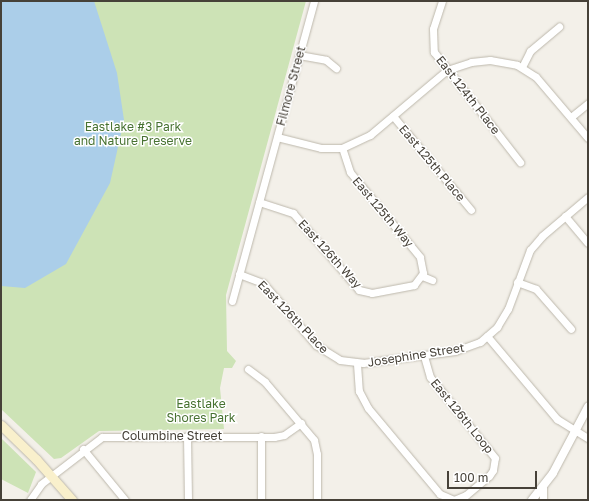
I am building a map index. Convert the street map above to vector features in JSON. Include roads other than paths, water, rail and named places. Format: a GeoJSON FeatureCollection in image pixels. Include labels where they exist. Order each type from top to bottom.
{"type":"FeatureCollection","features":[{"type":"Feature","properties":{"kind":"main road"},"geometry":{"type":"LineString","coordinates":[[1,425],[51,475],[72,500]]}},
{"type":"Feature","properties":{"kind":"street","name":"Filmore Street"},"geometry":{"type":"LineString","coordinates":[[259,202],[314,1]]}},
{"type":"Feature","properties":{"kind":"street","name":"East 124th Place"},"geometry":{"type":"LineString","coordinates":[[442,1],[432,38],[434,52],[520,162]]}},
{"type":"Feature","properties":{"kind":"street"},"geometry":{"type":"LineString","coordinates":[[522,67],[530,51],[559,27]]}},
{"type":"Feature","properties":{"kind":"street"},"geometry":{"type":"LineString","coordinates":[[299,54],[326,60],[336,68]]}},
{"type":"Feature","properties":{"kind":"street"},"geometry":{"type":"LineString","coordinates":[[277,137],[321,148],[342,148],[365,139],[447,70],[471,62],[490,60],[522,67],[541,81],[588,138]]}},
{"type":"Feature","properties":{"kind":"street"},"geometry":{"type":"LineString","coordinates":[[571,117],[588,103]]}},
{"type":"Feature","properties":{"kind":"street","name":"East 125th Place"},"geometry":{"type":"LineString","coordinates":[[393,116],[471,210]]}},
{"type":"Feature","properties":{"kind":"street","name":"East 125th Way"},"geometry":{"type":"LineString","coordinates":[[342,148],[350,172],[420,257],[424,267],[422,276]]}},
{"type":"Feature","properties":{"kind":"street","name":"Josephine Street"},"geometry":{"type":"LineString","coordinates":[[357,364],[462,350],[488,336],[504,318],[517,282],[536,242],[588,197]]}},
{"type":"Feature","properties":{"kind":"street"},"geometry":{"type":"LineString","coordinates":[[232,301],[259,202]]}},
{"type":"Feature","properties":{"kind":"street","name":"East 126th Way"},"geometry":{"type":"LineString","coordinates":[[259,202],[294,214],[364,292],[407,288],[422,276]]}},
{"type":"Feature","properties":{"kind":"street"},"geometry":{"type":"LineString","coordinates":[[565,216],[588,243]]}},
{"type":"Feature","properties":{"kind":"street","name":"East 126th Place"},"geometry":{"type":"LineString","coordinates":[[239,274],[263,283],[324,351],[340,360],[357,364]]}},
{"type":"Feature","properties":{"kind":"street"},"geometry":{"type":"LineString","coordinates":[[422,276],[432,280]]}},
{"type":"Feature","properties":{"kind":"street"},"geometry":{"type":"LineString","coordinates":[[517,282],[536,289],[570,329]]}},
{"type":"Feature","properties":{"kind":"street"},"geometry":{"type":"LineString","coordinates":[[488,336],[557,419],[575,432],[588,438]]}},
{"type":"Feature","properties":{"kind":"street","name":"East 126th Loop"},"geometry":{"type":"LineString","coordinates":[[357,364],[359,391],[368,408],[434,488],[450,500],[466,495],[489,476],[493,470],[495,458],[430,377],[424,356]]}},
{"type":"Feature","properties":{"kind":"street"},"geometry":{"type":"LineString","coordinates":[[248,369],[266,382],[302,423],[316,448],[317,500]]}},
{"type":"Feature","properties":{"kind":"street"},"geometry":{"type":"LineString","coordinates":[[532,500],[543,487],[588,407]]}},
{"type":"Feature","properties":{"kind":"street","name":"Columbine Street"},"geometry":{"type":"LineString","coordinates":[[30,500],[51,475],[83,449],[102,437],[284,435],[302,423]]}},
{"type":"Feature","properties":{"kind":"street"},"geometry":{"type":"LineString","coordinates":[[187,436],[188,500]]}},
{"type":"Feature","properties":{"kind":"street"},"geometry":{"type":"LineString","coordinates":[[260,436],[261,500]]}},
{"type":"Feature","properties":{"kind":"street"},"geometry":{"type":"LineString","coordinates":[[83,449],[124,500]]}},
{"type":"Feature","properties":{"kind":"street"},"geometry":{"type":"LineString","coordinates":[[543,487],[543,500]]}},
{"type":"Feature","properties":{"kind":"water"},"geometry":{"type":"Polygon","coordinates":[[[1,1],[94,1],[117,73],[124,120],[110,183],[66,264],[25,288],[1,286],[1,1]]]}},
{"type":"Feature","properties":{"kind":"park label","name":"Eastlake #3 Park and Nature Preserve"},"geometry":{"type":"Point","coordinates":[133,134]}},
{"type":"Feature","properties":{"kind":"park label","name":"Eastlake Shores Park"},"geometry":{"type":"Point","coordinates":[201,411]}}]}
